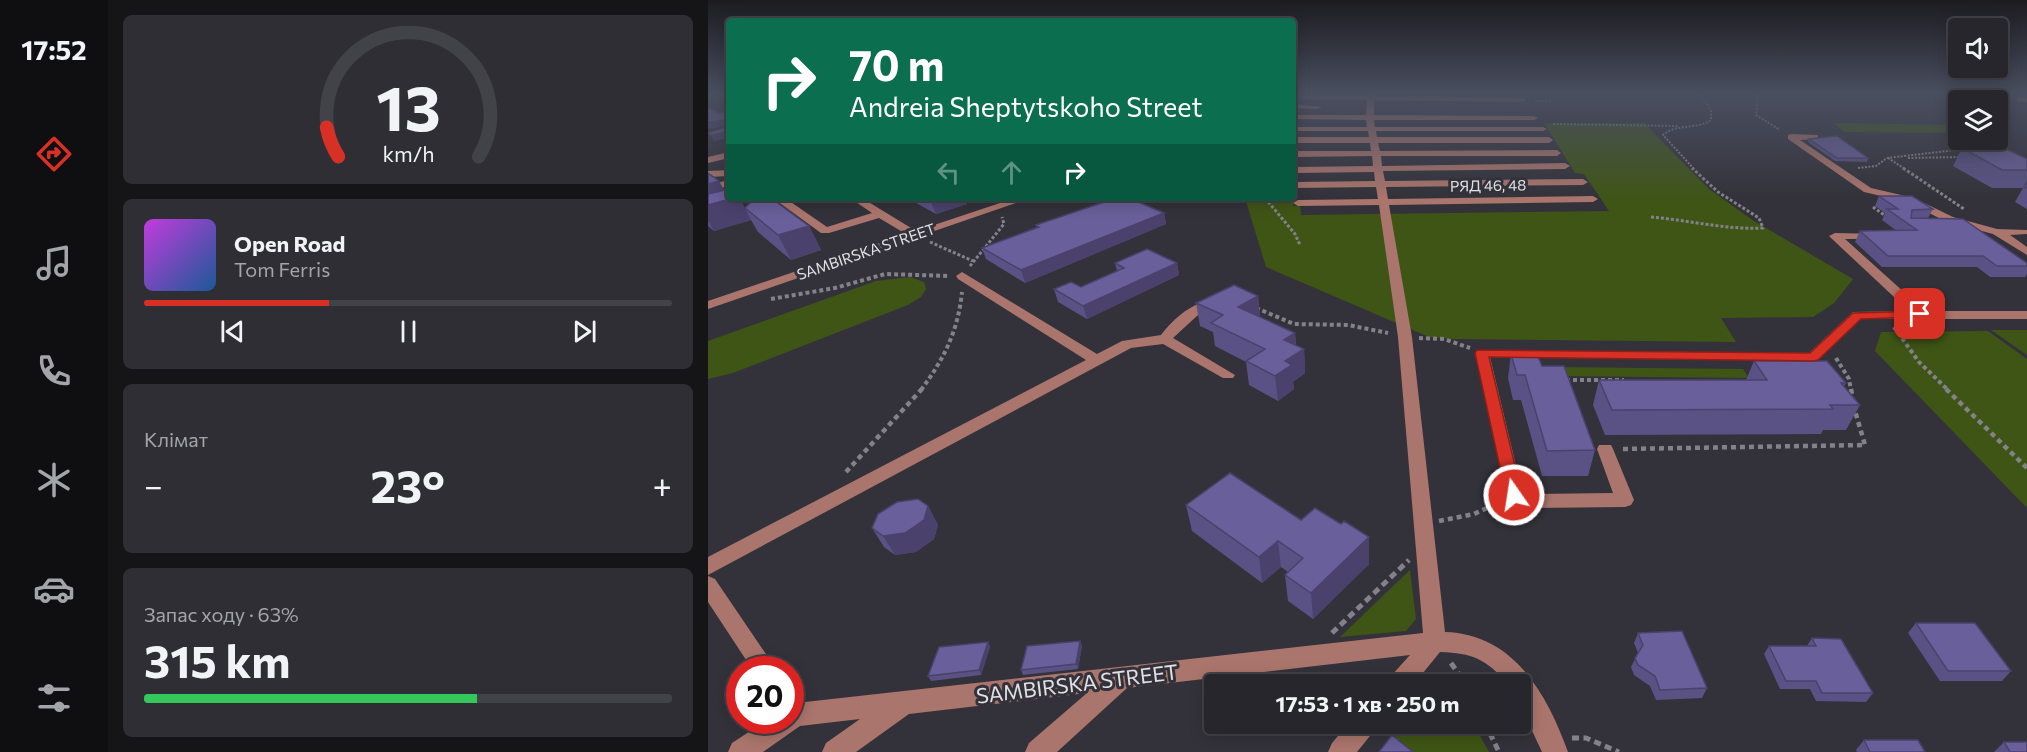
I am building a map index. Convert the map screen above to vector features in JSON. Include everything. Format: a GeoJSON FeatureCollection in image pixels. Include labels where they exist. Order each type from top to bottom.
{"type":"FeatureCollection","features":[{"type":"Feature","properties":{"kind":"street"},"geometry":{"type":"LineString","coordinates":[[1296,129],[1317,128]]}},
{"type":"Feature","properties":{"kind":"street"},"geometry":{"type":"LineString","coordinates":[[1296,139],[1361,128]]}},
{"type":"Feature","properties":{"kind":"street"},"geometry":{"type":"LineString","coordinates":[[1296,153],[1367,128]]}},
{"type":"Feature","properties":{"kind":"street"},"geometry":{"type":"LineString","coordinates":[[1296,168],[1369,128]]}},
{"type":"Feature","properties":{"kind":"street"},"geometry":{"type":"LineString","coordinates":[[1373,128],[1405,337],[1435,642],[1408,674]]}},
{"type":"Feature","properties":{"kind":"street"},"geometry":{"type":"LineString","coordinates":[[1383,128],[1564,166]]}},
{"type":"Feature","properties":{"kind":"street"},"geometry":{"type":"LineString","coordinates":[[1387,128],[1557,153]]}},
{"type":"Feature","properties":{"kind":"street"},"geometry":{"type":"LineString","coordinates":[[1399,128],[1549,140]]}},
{"type":"Feature","properties":{"kind":"street"},"geometry":{"type":"LineString","coordinates":[[1791,136],[1815,137]]}},
{"type":"Feature","properties":{"kind":"street"},"geometry":{"type":"LineString","coordinates":[[1791,136],[1868,190],[1910,200],[1949,219],[1968,225],[1997,233],[2025,235]]}},
{"type":"Feature","properties":{"kind":"street"},"geometry":{"type":"LineString","coordinates":[[708,160],[726,156]]}},
{"type":"Feature","properties":{"kind":"street"},"geometry":{"type":"LineString","coordinates":[[708,174],[726,173]]}},
{"type":"Feature","properties":{"kind":"street"},"geometry":{"type":"LineString","coordinates":[[1296,185],[1583,182]]}},
{"type":"Feature","properties":{"kind":"street"},"geometry":{"type":"LineString","coordinates":[[708,188],[726,184]]}},
{"type":"Feature","properties":{"kind":"street","name":"РЯД 46, 48"},"geometry":{"type":"LineString","coordinates":[[1298,203],[1593,199]]}},
{"type":"Feature","properties":{"kind":"street"},"geometry":{"type":"LineString","coordinates":[[776,201],[825,231],[880,214]]}},
{"type":"Feature","properties":{"kind":"street"},"geometry":{"type":"LineString","coordinates":[[860,201],[915,235]]}},
{"type":"Feature","properties":{"kind":"street"},"geometry":{"type":"LineString","coordinates":[[997,201],[1004,205]]}},
{"type":"Feature","properties":{"kind":"street","name":"SAMBIRSKA STREET"},"geometry":{"type":"LineString","coordinates":[[708,305],[1015,201]]}},
{"type":"Feature","properties":{"kind":"street"},"geometry":{"type":"LineString","coordinates":[[1935,225],[1968,225]]}},
{"type":"Feature","properties":{"kind":"street"},"geometry":{"type":"LineString","coordinates":[[1997,233],[2027,252]]}},
{"type":"Feature","properties":{"kind":"street"},"geometry":{"type":"LineString","coordinates":[[1896,237],[1835,236],[1920,314]]}},
{"type":"Feature","properties":{"kind":"street"},"geometry":{"type":"LineString","coordinates":[[962,276],[1098,360]]}},
{"type":"Feature","properties":{"kind":"street"},"geometry":{"type":"LineString","coordinates":[[1164,339],[1181,318],[1204,306],[1238,301]]}},
{"type":"Feature","properties":{"kind":"street"},"geometry":{"type":"LineString","coordinates":[[1605,449],[1625,500],[1533,501],[1514,495],[1482,353],[1813,357],[1858,315],[2027,315]]}},
{"type":"Feature","properties":{"kind":"street"},"geometry":{"type":"LineString","coordinates":[[708,567],[1128,344],[1164,339],[1228,375]]}},
{"type":"Feature","properties":{"kind":"street"},"geometry":{"type":"LineString","coordinates":[[708,585],[756,656]]}},
{"type":"Feature","properties":{"kind":"street","name":"SAMBIRSKA STREET"},"geometry":{"type":"LineString","coordinates":[[804,714],[1435,642],[1468,642],[1497,656],[1512,674]]}},
{"type":"Feature","properties":{"kind":"street"},"geometry":{"type":"LineString","coordinates":[[1038,752],[1121,678]]}},
{"type":"Feature","properties":{"kind":"street"},"geometry":{"type":"LineString","coordinates":[[835,752],[903,703]]}},
{"type":"Feature","properties":{"kind":"street","name":"SAMBIRSKA STREET"},"geometry":{"type":"LineString","coordinates":[[1531,703],[1553,744]]}},
{"type":"Feature","properties":{"kind":"street","name":"SAMBIRSKA STREET"},"geometry":{"type":"LineString","coordinates":[[741,752],[766,734]]}},
{"type":"Feature","properties":{"kind":"street"},"geometry":{"type":"LineString","coordinates":[[1341,752],[1356,734]]}},
{"type":"Feature","properties":{"kind":"path"},"geometry":{"type":"LineString","coordinates":[[1651,217],[1689,220],[1740,229],[1763,228],[1763,223],[1759,218],[1710,185],[1663,135],[1672,129],[1679,128]]}},
{"type":"Feature","properties":{"kind":"path"},"geometry":{"type":"LineString","coordinates":[[1778,128],[1791,136]]}},
{"type":"Feature","properties":{"kind":"path"},"geometry":{"type":"LineString","coordinates":[[1837,169],[1876,166],[1887,158],[1956,150]]}},
{"type":"Feature","properties":{"kind":"path"},"geometry":{"type":"LineString","coordinates":[[1887,158],[1964,157]]}},
{"type":"Feature","properties":{"kind":"path"},"geometry":{"type":"LineString","coordinates":[[1887,158],[1997,233]]}},
{"type":"Feature","properties":{"kind":"path"},"geometry":{"type":"LineString","coordinates":[[1268,201],[1295,234],[1300,244]]}},
{"type":"Feature","properties":{"kind":"path"},"geometry":{"type":"LineString","coordinates":[[838,481],[926,385],[950,344],[962,311],[962,276],[1004,224],[1001,213],[1004,205]]}},
{"type":"Feature","properties":{"kind":"path"},"geometry":{"type":"LineString","coordinates":[[1873,207],[1894,219]]}},
{"type":"Feature","properties":{"kind":"path"},"geometry":{"type":"LineString","coordinates":[[915,235],[973,261]]}},
{"type":"Feature","properties":{"kind":"path"},"geometry":{"type":"LineString","coordinates":[[768,300],[835,288],[885,274],[962,276]]}},
{"type":"Feature","properties":{"kind":"path"},"geometry":{"type":"LineString","coordinates":[[1238,301],[1294,324],[1348,325],[1405,337],[1444,339],[1482,353]]}},
{"type":"Feature","properties":{"kind":"path"},"geometry":{"type":"LineString","coordinates":[[1892,324],[1919,362],[2027,468]]}},
{"type":"Feature","properties":{"kind":"path"},"geometry":{"type":"LineString","coordinates":[[1605,449],[1865,445],[1849,379],[1836,358]]}},
{"type":"Feature","properties":{"kind":"path"},"geometry":{"type":"LineString","coordinates":[[1561,380],[1633,380]]}},
{"type":"Feature","properties":{"kind":"path"},"geometry":{"type":"LineString","coordinates":[[1424,523],[1474,514],[1514,495]]}},
{"type":"Feature","properties":{"kind":"path"},"geometry":{"type":"LineString","coordinates":[[1307,657],[1425,544]]}},
{"type":"Feature","properties":{"kind":"path"},"geometry":{"type":"LineString","coordinates":[[1490,734],[1499,752]]}},
{"type":"Feature","properties":{"kind":"path"},"geometry":{"type":"LineString","coordinates":[[1553,744],[1586,738],[1619,752]]}},
{"type":"Feature","properties":{"kind":"green space"},"geometry":{"type":"Polygon","coordinates":[[[1547,128],[1649,128],[1709,189],[1754,221],[1853,279],[1834,303],[1813,317],[1721,318],[1736,342],[1429,337],[1266,267],[1246,201],[1293,201],[1293,206],[1300,206],[1301,215],[1609,211],[1584,174],[1575,173],[1547,128]]]}},
{"type":"Feature","properties":{"kind":"green space"},"geometry":{"type":"Polygon","coordinates":[[[1840,128],[1948,128],[1948,133],[1844,132],[1840,128]]]}},
{"type":"Feature","properties":{"kind":"green space"},"geometry":{"type":"Polygon","coordinates":[[[910,277],[924,282],[926,289],[921,297],[908,305],[733,373],[708,379],[708,341],[876,281],[910,277]]]}},
{"type":"Feature","properties":{"kind":"green space"},"geometry":{"type":"Polygon","coordinates":[[[1991,330],[2027,330],[2027,355],[1991,330]]]}},
{"type":"Feature","properties":{"kind":"green space"},"geometry":{"type":"Polygon","coordinates":[[[1988,331],[2027,359],[2027,508],[1875,351],[1881,332],[1988,331]]]}},
{"type":"Feature","properties":{"kind":"green space"},"geometry":{"type":"Polygon","coordinates":[[[1550,367],[1743,369],[1749,378],[1553,376],[1550,367]]]}},
{"type":"Feature","properties":{"kind":"green space"},"geometry":{"type":"Polygon","coordinates":[[[1410,570],[1416,619],[1406,631],[1340,637],[1410,570]]]}},
{"type":"Feature","properties":{"kind":"green space"},"geometry":{"type":"Polygon","coordinates":[[[1398,734],[1479,734],[1489,752],[1391,752],[1386,748],[1398,734]]]}},
{"type":"Feature","properties":{"kind":"building"},"geometry":{"type":"Polygon","coordinates":[[[726,128],[726,132],[711,135],[708,133],[726,128]]]}},
{"type":"Feature","properties":{"kind":"building"},"geometry":{"type":"Polygon","coordinates":[[[1837,136],[1868,158],[1837,158],[1809,139],[1837,136]]]}},
{"type":"Feature","properties":{"kind":"building"},"geometry":{"type":"Polygon","coordinates":[[[1966,150],[2008,150],[2027,159],[2027,170],[2002,170],[1966,150]]]}},
{"type":"Feature","properties":{"kind":"building"},"geometry":{"type":"Polygon","coordinates":[[[708,173],[719,181],[708,184],[708,173]]]}},
{"type":"Feature","properties":{"kind":"building"},"geometry":{"type":"Polygon","coordinates":[[[726,190],[726,200],[708,205],[708,194],[726,190]]]}},
{"type":"Feature","properties":{"kind":"building"},"geometry":{"type":"Polygon","coordinates":[[[1879,196],[1912,196],[1933,209],[1912,210],[1911,218],[1963,219],[2027,263],[2027,266],[1997,266],[1983,256],[1888,256],[1860,231],[1917,230],[1887,209],[1898,209],[1879,196]]]}},
{"type":"Feature","properties":{"kind":"building"},"geometry":{"type":"Polygon","coordinates":[[[752,201],[775,201],[809,226],[778,235],[745,208],[752,201]]]}},
{"type":"Feature","properties":{"kind":"building"},"geometry":{"type":"Polygon","coordinates":[[[1107,201],[1136,201],[1164,213],[1021,270],[982,248],[1039,227],[1036,225],[1107,201]]]}},
{"type":"Feature","properties":{"kind":"building"},"geometry":{"type":"Polygon","coordinates":[[[1147,249],[1177,263],[1083,306],[1054,289],[1071,282],[1081,287],[1124,268],[1115,263],[1147,249]]]}},
{"type":"Feature","properties":{"kind":"building"},"geometry":{"type":"Polygon","coordinates":[[[1234,285],[1258,296],[1238,307],[1295,333],[1284,340],[1304,349],[1285,361],[1292,365],[1275,376],[1246,361],[1265,349],[1211,323],[1223,315],[1196,303],[1234,285]]]}},
{"type":"Feature","properties":{"kind":"building"},"geometry":{"type":"Polygon","coordinates":[[[1511,354],[1537,354],[1542,366],[1564,366],[1595,450],[1547,451],[1525,375],[1517,375],[1511,354]]]}},
{"type":"Feature","properties":{"kind":"building"},"geometry":{"type":"Polygon","coordinates":[[[1754,361],[1827,361],[1846,383],[1841,383],[1860,405],[1830,405],[1833,409],[1612,410],[1599,380],[1767,380],[1754,361]]]}},
{"type":"Feature","properties":{"kind":"building"},"geometry":{"type":"Polygon","coordinates":[[[1230,473],[1301,520],[1315,508],[1341,524],[1344,521],[1369,537],[1311,593],[1285,575],[1303,558],[1278,541],[1259,557],[1186,505],[1230,473]]]}},
{"type":"Feature","properties":{"kind":"building"},"geometry":{"type":"Polygon","coordinates":[[[918,499],[928,506],[924,520],[905,533],[883,536],[872,528],[878,514],[897,502],[918,499]]]}},
{"type":"Feature","properties":{"kind":"building"},"geometry":{"type":"Polygon","coordinates":[[[1916,623],[1975,623],[2011,671],[1948,671],[1916,623]]]}},
{"type":"Feature","properties":{"kind":"building"},"geometry":{"type":"Polygon","coordinates":[[[1682,631],[1707,688],[1660,690],[1655,676],[1638,665],[1635,658],[1643,645],[1638,633],[1682,631]]]}},
{"type":"Feature","properties":{"kind":"building"},"geometry":{"type":"Polygon","coordinates":[[[1812,638],[1841,639],[1873,693],[1822,693],[1816,681],[1786,681],[1769,646],[1816,646],[1812,638]]]}},
{"type":"Feature","properties":{"kind":"building"},"geometry":{"type":"Polygon","coordinates":[[[1080,641],[1076,664],[1021,670],[1027,646],[1080,641]]]}},
{"type":"Feature","properties":{"kind":"building"},"geometry":{"type":"Polygon","coordinates":[[[988,642],[979,670],[928,676],[939,647],[988,642]]]}},
{"type":"Feature","properties":{"kind":"building"},"geometry":{"type":"Polygon","coordinates":[[[1392,735],[1413,752],[1379,752],[1392,735]]]}},
{"type":"Feature","properties":{"kind":"building"},"geometry":{"type":"Polygon","coordinates":[[[1864,740],[1918,740],[1925,752],[1870,752],[1864,740]]]}},
{"type":"Feature","properties":{"kind":"building"},"geometry":{"type":"Polygon","coordinates":[[[2004,742],[2027,742],[2027,752],[2010,752],[2004,742]]]}},
{"type":"Feature","properties":{"kind":"route"},"geometry":{"type":"LineString","coordinates":[[1514,495],[1482,353],[1813,357],[1858,315],[1920,314]]}}]}
